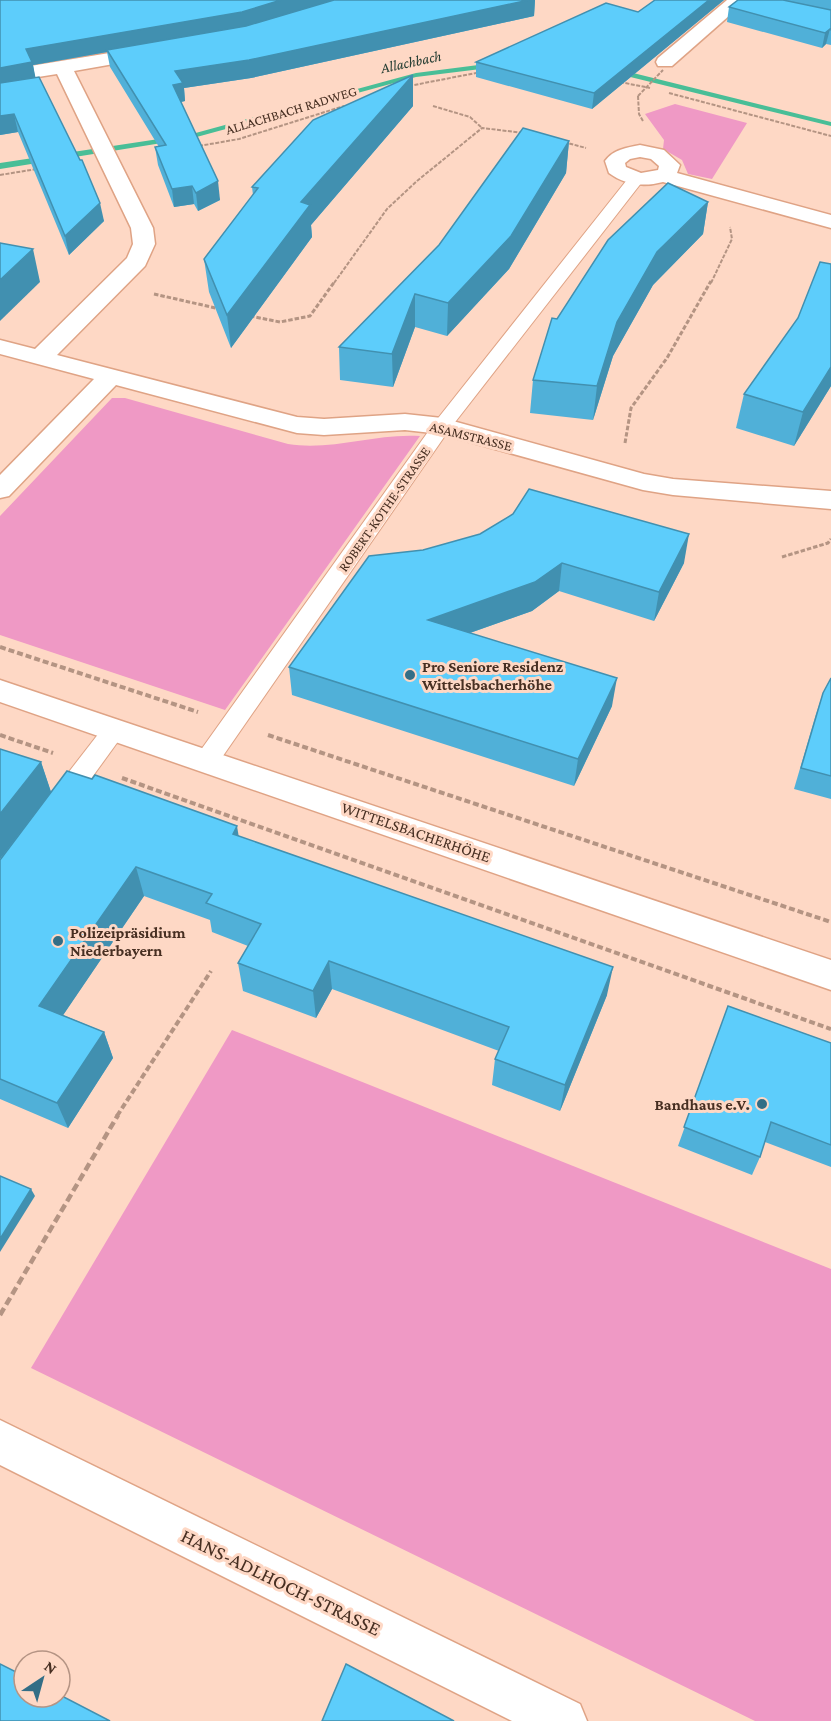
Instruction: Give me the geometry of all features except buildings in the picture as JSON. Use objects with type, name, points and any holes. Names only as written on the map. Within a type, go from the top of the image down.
[{"type":"street","points":[[664,66],[747,1]]},
{"type":"street","points":[[0,94],[67,74],[167,49]]},
{"type":"street","points":[[0,77],[67,74]]},
{"type":"street","points":[[41,357],[137,261],[144,244],[142,228],[67,74]]},
{"type":"street","points":[[663,176],[670,165],[657,154],[640,152],[618,157],[614,165],[616,170],[636,179],[663,176],[831,222]]},
{"type":"street","name":"ASAMSTRASSE","points":[[0,347],[297,425],[324,427],[405,422],[442,426],[618,476],[673,487],[831,500]]},
{"type":"street","points":[[0,490],[112,375]]},
{"type":"street","name":"WITTELSBACHERHÖHE","points":[[0,691],[831,975]]},
{"type":"street","name":"HANS-ADLHOCH-STRASSE","points":[[0,1442],[563,1721]]},
{"type":"lane","name":"ROBERT-KOTHE-STRASSE","points":[[207,760],[231,722],[442,426],[636,179]]},
{"type":"lane","points":[[47,819],[114,730]]},
{"type":"path","points":[[638,96],[664,66]]},
{"type":"path","points":[[407,86],[489,72]]},
{"type":"path","points":[[611,80],[655,89]]},
{"type":"path","points":[[666,92],[831,136]]},
{"type":"path","name":"ALLACHBACH RADWEG","points":[[198,146],[238,139],[351,104]]},
{"type":"path","points":[[433,105],[470,117],[482,128]]},
{"type":"path","points":[[247,315],[280,323],[294,323],[310,316],[387,209],[417,181],[482,128],[501,128],[533,135]]},
{"type":"path","points":[[563,142],[618,157]]},
{"type":"path","points":[[0,175],[33,170]]},
{"type":"path","points":[[618,476],[631,408],[667,358],[729,246],[731,230],[724,211],[731,193]]},
{"type":"path","points":[[115,284],[225,310]]},
{"type":"path","points":[[782,557],[828,543],[831,539]]},
{"type":"path","points":[[0,647],[831,922]]},
{"type":"path","points":[[0,735],[831,1029]]},
{"type":"path","points":[[0,1315],[129,1096],[211,970]]},
{"type":"shaded area","points":[[675,104],[747,123],[712,179],[688,174],[682,160],[663,149],[664,140],[645,114]]},
{"type":"shaded area","points":[[112,398],[125,398],[288,444],[305,446],[338,444],[387,437],[420,436],[225,710],[0,635],[0,516]]},
{"type":"shaded area","points":[[232,1030],[831,1269],[831,1721],[755,1721],[31,1368]]},
{"type":"waterway","name":"Allachbach","points":[[0,166],[193,136],[416,75],[494,65]]},
{"type":"waterway","name":"Allachbach","points":[[617,71],[831,124]]},
{"type":"place","name":"Pro Seniore Residenz Wittelsbacherhöhe","points":[[410,675]]},
{"type":"place","name":"Polizeipräsidium Niederbayern","points":[[58,941]]},
{"type":"place","name":"Bandhaus e.V.","points":[[762,1104]]}]
